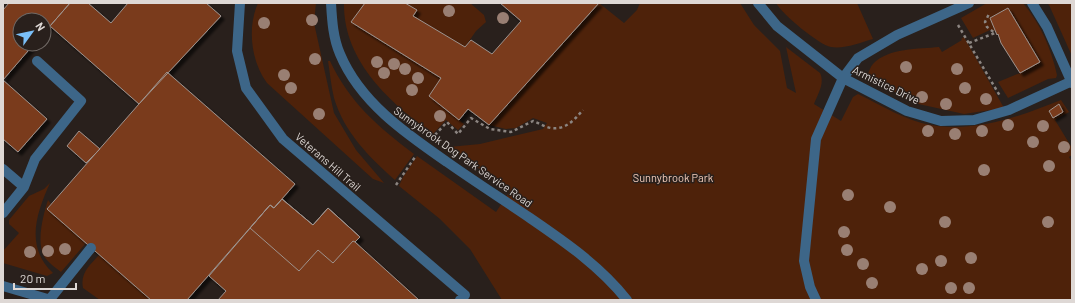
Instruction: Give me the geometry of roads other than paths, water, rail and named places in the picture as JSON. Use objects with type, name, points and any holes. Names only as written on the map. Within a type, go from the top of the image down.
[{"type":"lane","name":"Veterans Hill Trail","points":[[240,3],[237,51],[246,88],[283,139],[465,295],[460,300]]},
{"type":"lane","name":"Sunnybrook Dog Park Service Road","points":[[331,3],[335,40],[340,54],[358,86],[385,116],[441,158],[578,252],[617,288],[627,300]]},
{"type":"lane","name":"Armistice Drive","points":[[758,3],[777,26],[843,78],[907,111],[941,121],[974,120],[1009,110],[1071,83]]},
{"type":"lane","points":[[816,300],[810,287],[804,262],[816,139],[843,78],[858,58],[897,35],[969,3]]},
{"type":"lane","points":[[1032,3],[1047,27],[1071,83]]},
{"type":"lane","points":[[3,213],[24,187],[34,159],[81,101],[37,61]]},
{"type":"lane","points":[[3,169],[24,187]]},
{"type":"lane","points":[[3,286],[50,300],[91,248]]},
{"type":"park label","name":"Sunnybrook Park","points":[[673,178]]}]
